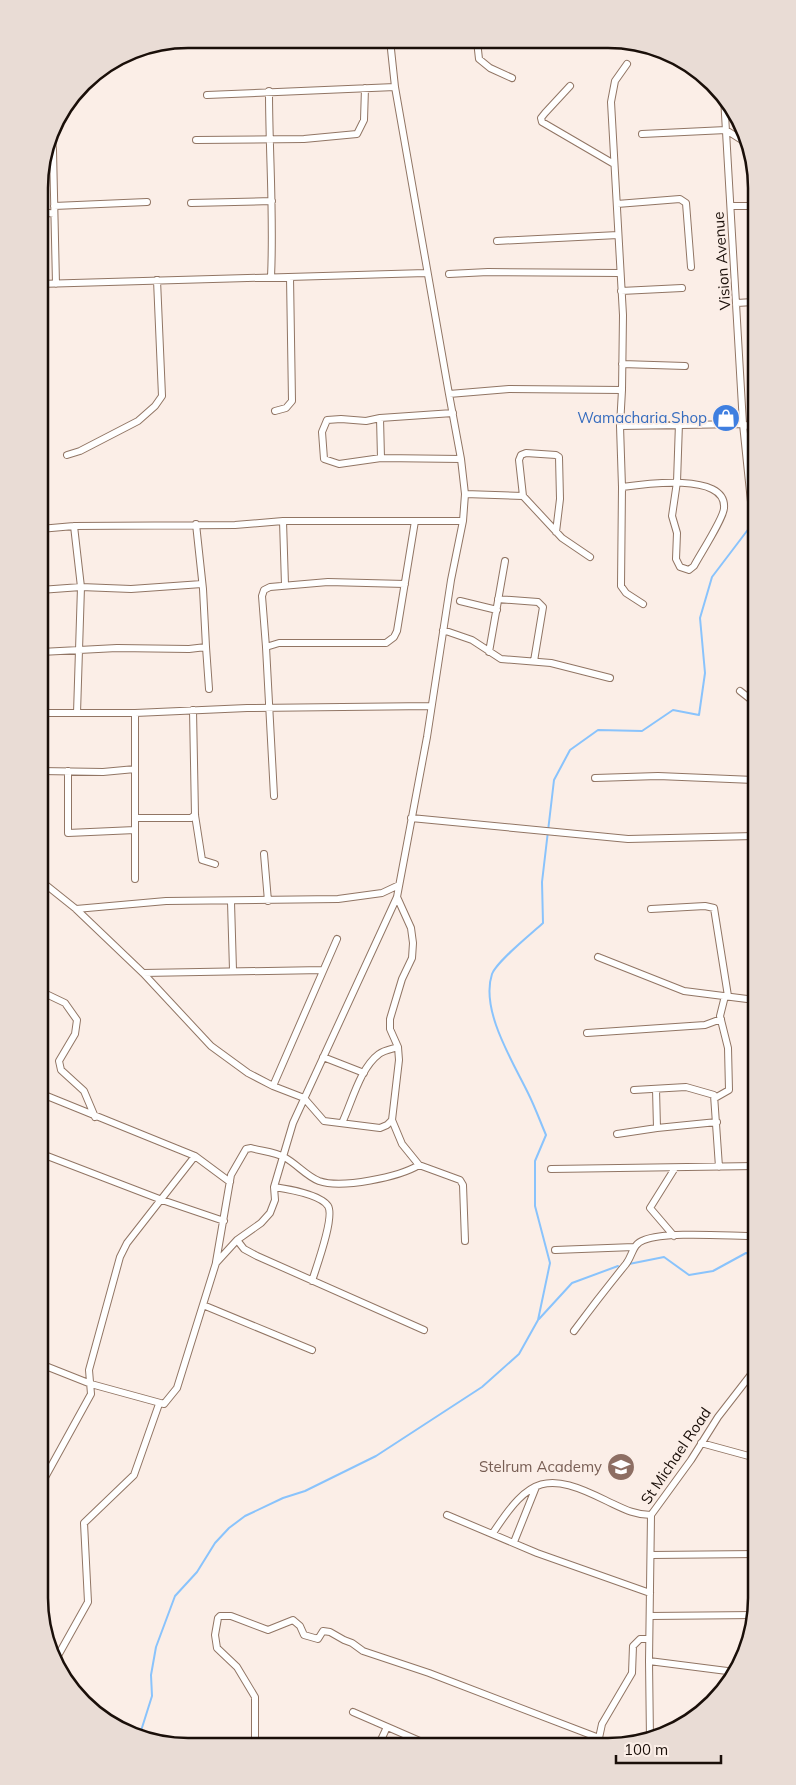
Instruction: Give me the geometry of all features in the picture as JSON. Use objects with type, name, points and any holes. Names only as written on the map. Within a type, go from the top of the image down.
[{"type":"street","points":[[216,1263],[237,1240],[261,1223],[270,1213],[274,1200],[274,1187],[304,1098],[397,897],[462,521],[465,494],[462,459],[426,273],[395,87],[391,48]]},
{"type":"street","points":[[478,48],[479,59],[490,68],[512,78]]},
{"type":"street","points":[[627,64],[615,81],[611,102],[622,291],[620,426],[622,487],[621,586],[626,593],[643,604]]},
{"type":"street","points":[[570,86],[541,118],[542,122],[614,164]]},
{"type":"street","points":[[207,95],[395,87]]},
{"type":"street","points":[[196,140],[304,139],[357,134],[364,120],[365,88]]},
{"type":"street","points":[[269,92],[272,201],[271,277]]},
{"type":"street","name":"Vision Avenue","points":[[725,110],[743,424],[748,472]]},
{"type":"street","points":[[642,134],[726,130],[740,139]]},
{"type":"street","points":[[51,157],[56,284]]},
{"type":"street","points":[[617,204],[680,199],[686,203],[691,267]]},
{"type":"street","points":[[191,203],[272,201]]},
{"type":"street","points":[[54,206],[147,202]]},
{"type":"street","points":[[731,206],[748,206]]},
{"type":"street","points":[[48,213],[54,214]]},
{"type":"street","points":[[497,241],[618,235]]},
{"type":"street","points":[[449,274],[488,272],[620,273]]},
{"type":"street","points":[[48,284],[426,273]]},
{"type":"street","points":[[275,411],[286,408],[292,401],[290,277]]},
{"type":"street","points":[[67,455],[80,451],[138,421],[156,406],[162,396],[157,280]]},
{"type":"street","points":[[622,291],[682,288]]},
{"type":"street","points":[[737,303],[748,302]]},
{"type":"street","points":[[622,364],[685,366]]},
{"type":"street","points":[[449,394],[510,389],[622,390]]},
{"type":"street","points":[[452,414],[380,418],[366,421],[327,420],[322,432],[324,459],[332,464],[381,458],[462,459]]},
{"type":"street","points":[[380,418],[381,458]]},
{"type":"street","points":[[622,487],[649,483],[677,482],[715,489],[722,498],[724,509],[694,566],[689,570],[680,567],[676,559],[677,533],[672,516],[677,482],[679,424]]},
{"type":"street","points":[[620,426],[743,424],[748,426]]},
{"type":"street","points":[[556,532],[560,499],[559,457],[526,453],[521,455],[519,460],[522,496],[556,532],[570,545],[590,557]]},
{"type":"street","points":[[465,494],[522,496]]},
{"type":"street","points":[[48,528],[74,526],[235,525],[283,521],[462,521]]},
{"type":"street","points":[[283,521],[285,585]]},
{"type":"street","points":[[266,647],[279,644],[386,643],[394,637],[398,631],[415,521]]},
{"type":"street","points":[[196,524],[209,689]]},
{"type":"street","points":[[74,526],[81,587],[77,713]]},
{"type":"street","points":[[489,652],[505,561]]},
{"type":"street","points":[[274,796],[262,602],[264,590],[270,586],[328,582],[405,584]]},
{"type":"street","points":[[48,589],[81,587],[131,589],[202,584]]},
{"type":"street","points":[[498,599],[538,602],[543,607],[534,661]]},
{"type":"street","points":[[460,601],[497,610]]},
{"type":"street","points":[[444,630],[472,640],[501,659],[534,661],[610,678]]},
{"type":"street","points":[[48,652],[206,647]]},
{"type":"street","points":[[740,691],[748,697]]},
{"type":"street","points":[[48,713],[135,713],[269,708],[431,706]]},
{"type":"street","points":[[193,710],[195,815],[202,860],[214,864]]},
{"type":"street","points":[[135,713],[135,880]]},
{"type":"street","points":[[48,771],[135,770]]},
{"type":"street","points":[[68,771],[68,833],[135,830]]},
{"type":"street","points":[[595,778],[658,776],[748,780]]},
{"type":"street","points":[[134,818],[191,818],[195,815]]},
{"type":"street","points":[[411,818],[628,839],[748,836]]},
{"type":"street","points":[[264,854],[268,901]]},
{"type":"street","points":[[76,909],[166,901],[231,902],[364,897],[382,893],[399,885]]},
{"type":"street","points":[[48,887],[76,909],[144,973],[211,1046],[248,1073],[273,1086],[304,1098],[324,1121],[380,1128],[392,1120]]},
{"type":"street","points":[[397,897],[411,928],[413,943],[412,958],[391,1011],[390,1029],[398,1047],[399,1071],[392,1120],[402,1144],[419,1164],[460,1180],[463,1184],[464,1241]]},
{"type":"street","points":[[231,902],[233,970]]},
{"type":"street","points":[[651,909],[705,906],[714,908],[727,996],[721,1006],[721,1019],[728,1048],[729,1090],[715,1098]]},
{"type":"street","points":[[273,1086],[336,939]]},
{"type":"street","points":[[598,958],[684,991],[748,999]]},
{"type":"street","points":[[144,973],[233,970],[323,970]]},
{"type":"street","points":[[48,995],[65,1003],[78,1020],[75,1034],[59,1061],[61,1070],[84,1091],[95,1117]]},
{"type":"street","points":[[587,1033],[705,1025],[721,1019]]},
{"type":"street","points":[[342,1123],[364,1073],[380,1053],[398,1047]]},
{"type":"street","points":[[323,1057],[364,1073]]},
{"type":"street","points":[[634,1090],[686,1087],[710,1093],[715,1098],[719,1167]]},
{"type":"street","points":[[656,1089],[657,1128]]},
{"type":"street","points":[[48,1097],[195,1156],[230,1182]]},
{"type":"street","points":[[618,1134],[717,1122]]},
{"type":"street","points":[[48,1367],[91,1384],[159,1404],[169,1401],[177,1388],[216,1263],[234,1168],[246,1149],[283,1157],[306,1174],[319,1181],[330,1183],[390,1177],[419,1164]]},
{"type":"street","points":[[48,1156],[162,1200],[224,1221]]},
{"type":"street","points":[[48,1472],[91,1394],[89,1370],[120,1257],[127,1242],[195,1156]]},
{"type":"street","points":[[551,1169],[748,1166]]},
{"type":"street","points":[[674,1236],[650,1208],[675,1168]]},
{"type":"street","points":[[274,1187],[292,1190],[320,1199],[328,1205],[330,1211],[327,1231],[312,1281]]},
{"type":"street","points":[[574,1331],[627,1262],[634,1247],[645,1239],[674,1236],[748,1236]]},
{"type":"street","points":[[237,1240],[250,1252],[424,1330]]},
{"type":"street","points":[[555,1250],[634,1247]]},
{"type":"street","points":[[203,1305],[312,1350]]},
{"type":"street","name":"St Michael Road","points":[[650,1731],[651,1516],[718,1417],[748,1378]]},
{"type":"street","points":[[59,1653],[88,1602],[84,1522],[134,1475],[159,1404]]},
{"type":"street","points":[[701,1444],[748,1456]]},
{"type":"street","points":[[493,1533],[511,1508],[543,1482],[554,1481],[581,1488],[631,1513],[651,1516]]},
{"type":"street","points":[[514,1542],[536,1486]]},
{"type":"street","points":[[447,1514],[537,1553],[650,1593]]},
{"type":"street","points":[[651,1555],[748,1554]]},
{"type":"street","points":[[650,1616],[747,1615]]},
{"type":"street","points":[[255,1738],[255,1697],[244,1682],[237,1667],[220,1652],[215,1643],[218,1618],[220,1616],[230,1616],[268,1630],[293,1620],[300,1626],[304,1635],[318,1639],[321,1638],[323,1631],[330,1632],[352,1642],[363,1651],[429,1674],[593,1738]]},
{"type":"street","points":[[598,1738],[602,1724],[632,1674],[633,1646],[640,1639],[649,1639]]},
{"type":"street","points":[[649,1661],[727,1671]]},
{"type":"street","points":[[353,1712],[413,1738]]},
{"type":"street","points":[[382,1738],[387,1727]]},
{"type":"waterway","points":[[141,1729],[152,1696],[151,1675],[156,1647],[175,1596],[197,1572],[215,1543],[229,1528],[245,1516],[283,1498],[305,1491],[376,1456],[482,1387],[519,1354],[538,1320],[550,1263],[535,1206],[535,1161],[546,1135],[494,1019],[489,988],[492,974],[507,955],[543,923],[542,882],[554,780],[570,750],[598,730],[642,731],[673,710],[699,715],[705,673],[700,618],[712,577],[748,530]]},
{"type":"waterway","points":[[629,1264],[664,1257],[689,1275],[713,1271],[748,1254]]},
{"type":"waterway","points":[[539,1319],[572,1283],[618,1266]]},
{"type":"place","name":"Wamacharia Shop","points":[[726,418]]},
{"type":"place","name":"Stelrum Academy","points":[[621,1467]]}]
